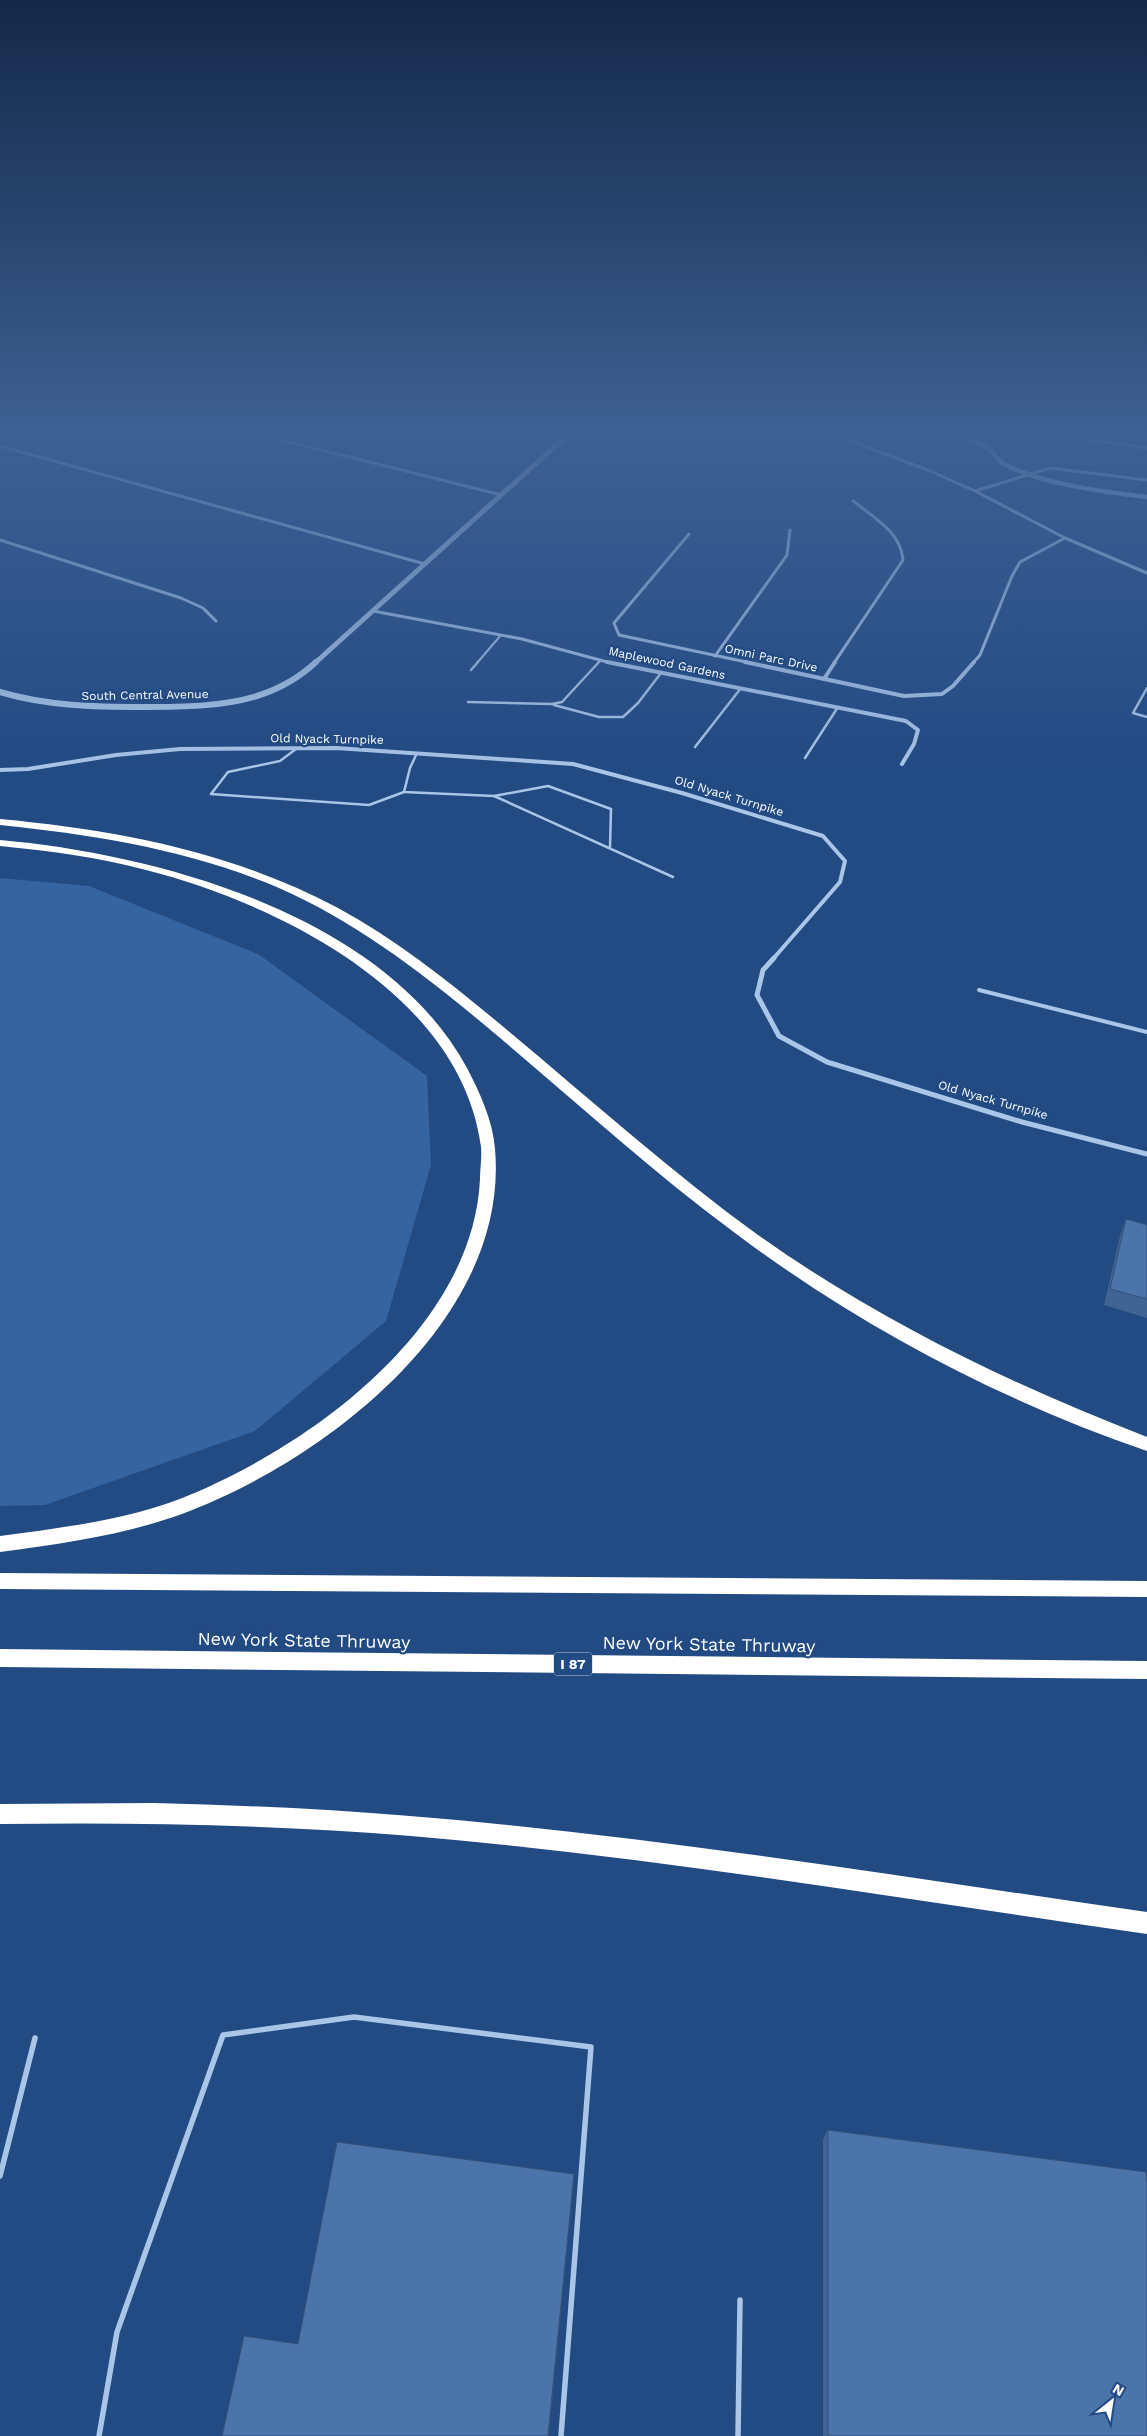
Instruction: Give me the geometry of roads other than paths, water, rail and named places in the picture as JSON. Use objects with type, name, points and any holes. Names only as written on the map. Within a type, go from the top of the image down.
[{"type":"highway","points":[[0,822],[94,832],[194,854],[285,886],[342,914],[394,946],[430,974],[699,1197],[791,1265],[877,1318],[969,1367],[1072,1414],[1147,1444]]},
{"type":"highway","points":[[0,844],[77,852],[140,864],[180,875],[260,905],[340,948],[401,994],[440,1036],[468,1078],[478,1101],[488,1150],[488,1180],[477,1239],[452,1294],[414,1348],[385,1379],[350,1410],[308,1441],[267,1466],[225,1488],[179,1507],[130,1522],[80,1532],[0,1544]]},
{"type":"highway","points":[[0,1581],[1147,1589]]},
{"type":"highway","name":"New York State Thruway","points":[[0,1658],[1147,1670]]},
{"type":"highway","points":[[0,1667],[90,1659]]},
{"type":"highway","points":[[0,1814],[225,1815],[430,1828],[663,1855],[1147,1923]]},
{"type":"street","points":[[15,545],[181,598],[203,608],[216,621]]},
{"type":"street","points":[[355,545],[425,564]]},
{"type":"street","name":"South Central Avenue","points":[[0,692],[40,702],[72,706],[175,707],[219,704],[250,698],[298,677],[447,545]]},
{"type":"street","name":"Omni Parc Drive","points":[[680,545],[614,624],[614,628],[619,635],[625,638],[904,696],[942,694],[953,686],[980,655],[1012,576],[1020,562],[1052,545]]},
{"type":"street","name":"Omni Parc Drive","points":[[715,656],[787,555],[788,545]]},
{"type":"street","name":"Omni Parc Drive","points":[[824,679],[903,560],[904,553],[899,545]]},
{"type":"street","points":[[1081,545],[1147,573]]},
{"type":"street","name":"Maplewood Gardens","points":[[373,611],[501,635],[661,673],[906,721],[918,730],[914,744],[902,764]]},
{"type":"street","name":"Old Nyack Turnpike","points":[[0,770],[28,769],[116,755],[180,749],[336,748],[573,764],[682,792],[823,836],[845,861],[840,882],[762,970],[757,995],[779,1036],[826,1062],[1022,1122],[1147,1154]]},
{"type":"lane","points":[[471,670],[501,635]]},
{"type":"lane","points":[[468,702],[552,704],[562,702],[601,660]]},
{"type":"lane","points":[[552,704],[598,717],[618,719],[630,712],[661,673]]},
{"type":"lane","points":[[695,747],[741,688]]},
{"type":"lane","points":[[1147,688],[1133,714],[1147,717]]},
{"type":"lane","points":[[805,758],[838,707]]},
{"type":"lane","points":[[296,749],[280,761],[228,772],[211,794],[369,805],[404,792],[494,796],[548,786],[611,809],[610,847]]},
{"type":"lane","points":[[404,792],[410,768],[417,753]]},
{"type":"lane","points":[[494,796],[673,876]]},
{"type":"lane","points":[[979,990],[1147,1032]]},
{"type":"lane","points":[[99,2436],[117,2332],[223,2035],[354,2017],[591,2047],[561,2436]]},
{"type":"lane","points":[[0,2176],[35,2038]]},
{"type":"lane","points":[[738,2436],[740,2300]]}]
